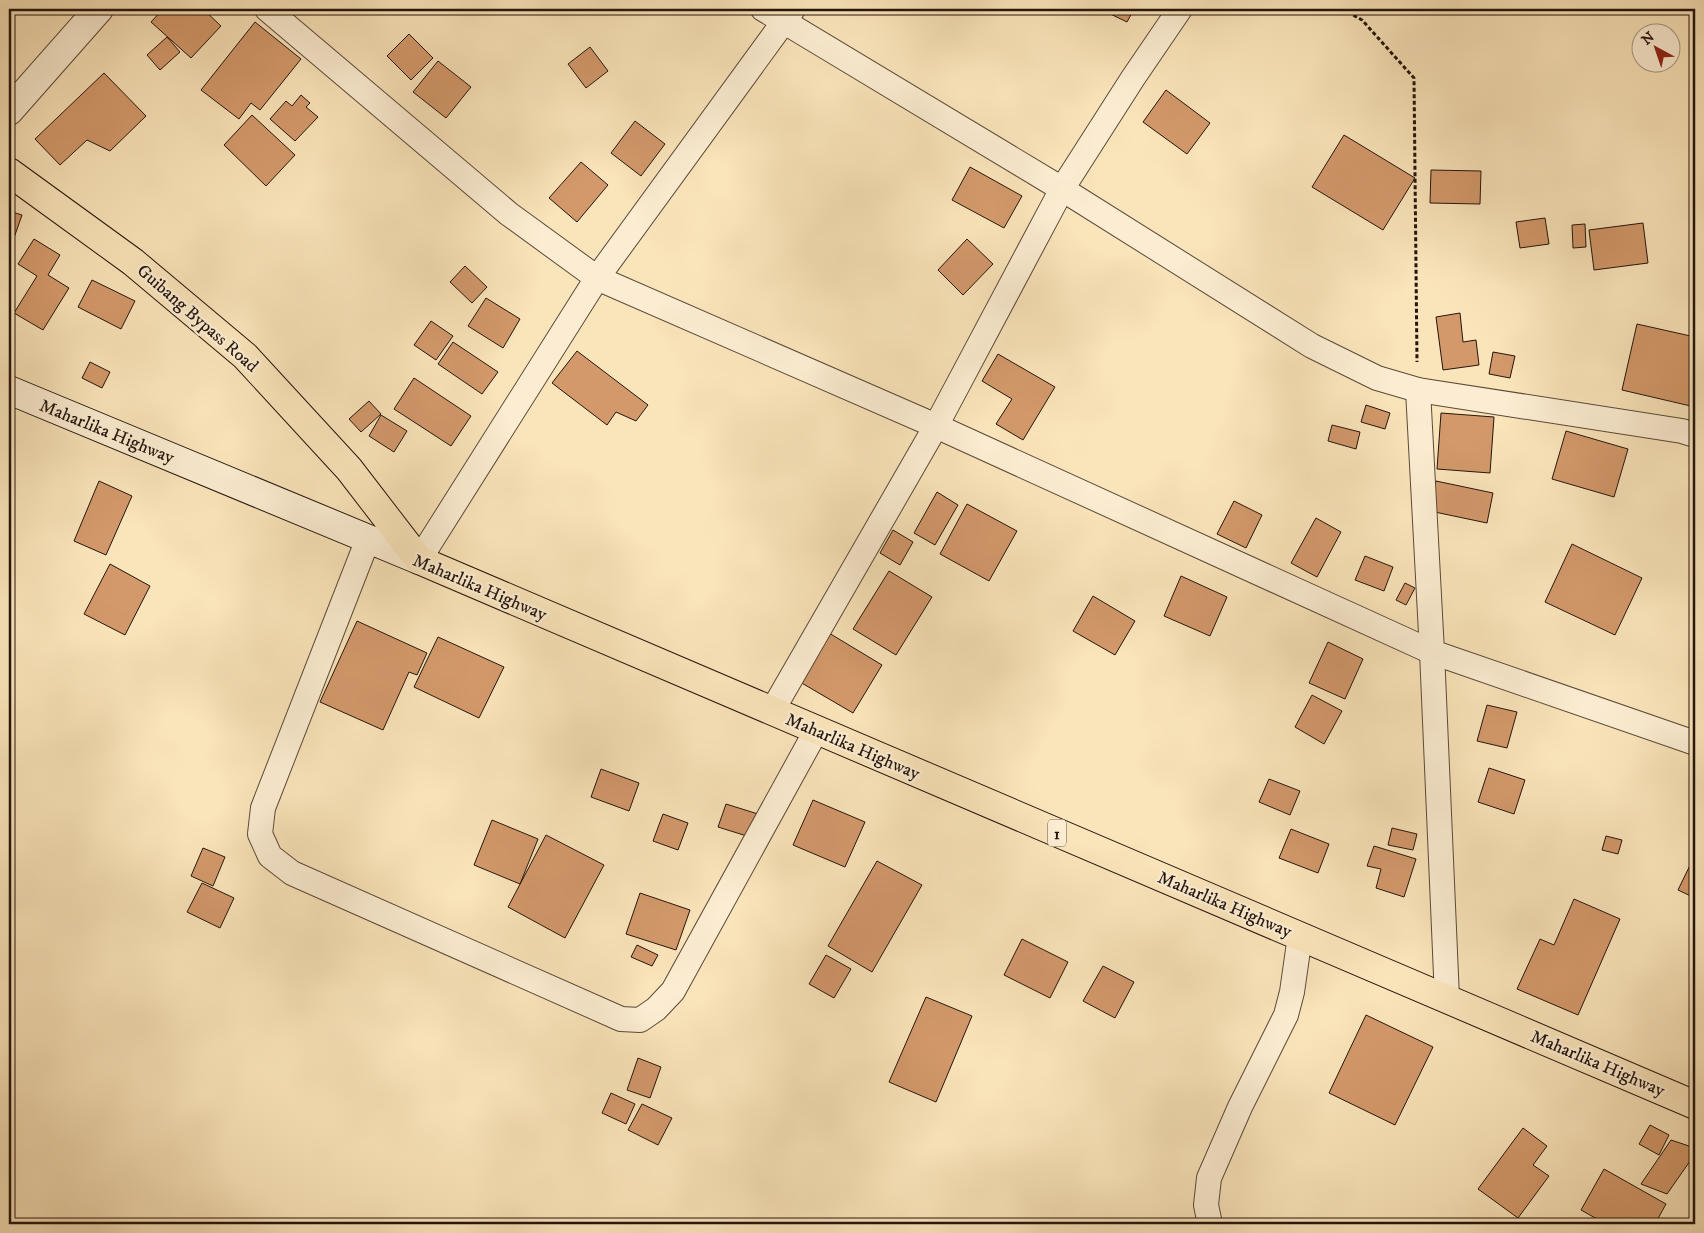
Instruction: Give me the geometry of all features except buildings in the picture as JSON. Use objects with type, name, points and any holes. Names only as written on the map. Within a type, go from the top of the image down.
[{"type":"highway","name":"Guibang Bypass Road","points":[[9,172],[133,262],[245,356],[349,469],[419,560]]},
{"type":"highway","name":"Maharlika Highway","points":[[419,560],[1695,1105]]},
{"type":"main road","points":[[9,111],[99,9]]},
{"type":"main road","name":"Maharlika Highway","points":[[9,390],[419,560]]},
{"type":"street","points":[[267,9],[509,214],[597,278],[936,426],[1432,652],[1695,743]]},
{"type":"street","points":[[763,9],[789,16],[1312,346],[1377,378],[1418,390],[1682,431],[1695,435]]},
{"type":"street","points":[[772,712],[936,426],[1062,189],[1180,9]]},
{"type":"street","points":[[419,560],[597,278],[789,16]]},
{"type":"street","points":[[1418,390],[1432,652],[1447,998]]},
{"type":"street","points":[[368,539],[263,808],[260,834],[270,856],[292,873],[621,1019],[640,1020],[656,1009],[673,991],[816,731]]},
{"type":"street","points":[[1210,1224],[1206,1205],[1209,1178],[1240,1107],[1286,1015],[1292,992],[1300,936]]},
{"type":"path","points":[[1342,9],[1362,20],[1414,78],[1418,390]]}]
